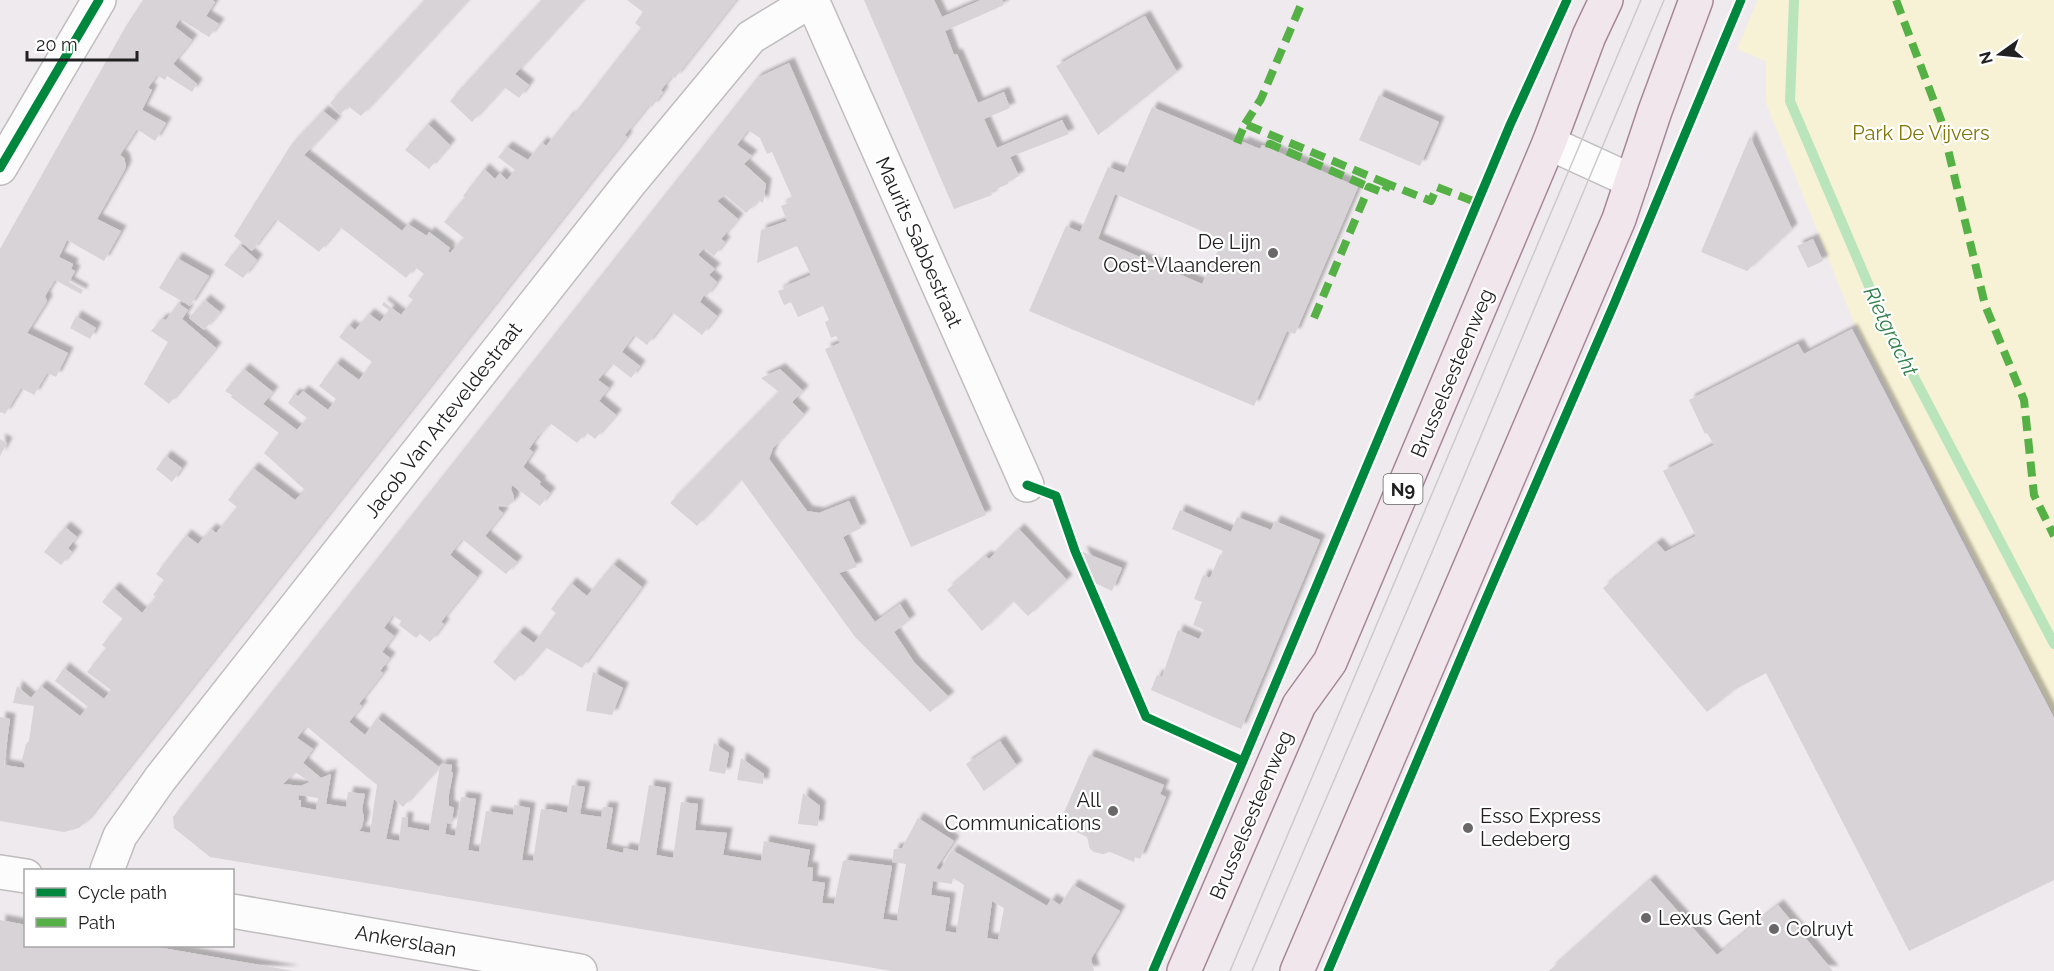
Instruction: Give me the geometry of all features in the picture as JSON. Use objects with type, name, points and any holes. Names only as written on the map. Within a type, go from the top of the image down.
[{"type":"main road","name":"Brusselsesteenweg","points":[[1184,971],[1299,705],[1330,662],[1549,143],[1606,0]]},
{"type":"main road","points":[[1297,971],[1615,230],[1655,111],[1696,0]]},
{"type":"street","points":[[0,168],[99,0]]},
{"type":"street","name":"Maurits Sabbestraat","points":[[812,0],[1027,484]]},
{"type":"street","name":"Jacob Van Arteveldestraat","points":[[107,869],[120,836],[160,779],[629,184],[751,37],[812,0]]},
{"type":"street","points":[[1549,143],[1632,181]]},
{"type":"street","points":[[0,872],[24,876]]},
{"type":"street","name":"Ankerslaan","points":[[234,911],[580,971]]},
{"type":"green space","name":"Park De Vijvers","points":[[1758,0],[2054,0],[2054,715],[1855,325],[1766,103],[1766,61],[1737,49]]},
{"type":"building","points":[[143,0],[213,0],[215,2],[206,16],[219,24],[209,37],[180,19],[175,27],[192,40],[173,64],[197,84],[192,92],[167,76],[165,80],[157,75],[148,88],[152,90],[142,110],[166,123],[155,141],[137,129],[120,155],[124,158],[126,166],[124,171],[97,219],[121,231],[104,261],[67,240],[59,257],[73,264],[71,269],[75,271],[69,282],[83,290],[81,294],[55,280],[45,296],[47,301],[27,333],[68,353],[56,377],[47,373],[34,395],[21,388],[5,414],[0,412],[0,249]]},
{"type":"building","points":[[425,0],[468,0],[361,116],[348,106],[340,115],[330,103]]},
{"type":"building","points":[[542,0],[583,0],[515,74],[529,85],[519,98],[504,87],[472,122],[450,101]]},
{"type":"building","points":[[627,0],[736,0],[675,78],[672,76],[661,90],[663,92],[652,107],[649,105],[625,135],[627,137],[86,822],[79,828],[64,832],[0,821],[0,717],[10,719],[4,765],[24,768],[22,760],[29,741],[34,706],[13,703],[17,686],[31,698],[41,686],[80,716],[88,707],[55,681],[64,668],[104,699],[111,690],[87,672],[106,648],[102,645],[123,619],[102,602],[114,588],[142,613],[156,597],[153,595],[164,580],[156,574],[169,557],[186,535],[198,544],[211,529],[216,533],[237,507],[228,500],[253,468],[295,500],[305,490],[264,453],[279,433],[225,391],[244,369],[273,392],[263,404],[297,430],[307,418],[288,403],[294,394],[298,396],[303,391],[328,410],[336,399],[319,386],[336,363],[359,380],[372,362],[339,337],[349,325],[355,330],[369,314],[380,322],[389,310],[382,305],[384,302],[401,315],[413,300],[408,296],[424,274],[415,267],[406,278],[340,227],[319,252],[276,219],[252,251],[234,236],[291,145],[323,111],[336,121],[304,155],[402,231],[408,224],[427,236],[429,232],[450,248],[448,251],[450,253],[464,238],[444,222],[484,169],[495,179],[500,173],[507,180],[515,170],[498,157],[507,147],[528,160],[542,142],[546,146],[570,116],[571,118],[641,28],[635,23],[643,12]]},
{"type":"building","points":[[864,0],[934,0],[942,17],[981,0],[1002,0],[1004,5],[945,31],[954,55],[957,54],[978,103],[1004,92],[1010,108],[984,119],[997,148],[1062,120],[1069,134],[1010,157],[1019,176],[1008,184],[991,191],[992,195],[954,209]]},
{"type":"building","points":[[1145,16],[1177,72],[1098,135],[1056,66]]},
{"type":"building","points":[[789,63],[986,515],[911,547],[825,349],[840,343],[836,336],[831,338],[825,322],[829,320],[823,306],[798,317],[791,302],[784,305],[778,291],[811,275],[797,246],[757,263],[761,230],[787,221],[781,206],[788,203],[787,199],[792,197],[772,152],[767,154],[760,138],[748,130],[737,145],[752,156],[744,164],[766,184],[763,203],[759,200],[746,213],[725,195],[717,201],[738,219],[721,239],[725,242],[714,256],[704,248],[698,255],[715,269],[709,275],[717,282],[700,302],[717,316],[702,335],[672,312],[647,345],[634,335],[622,352],[640,366],[631,378],[612,363],[598,380],[609,388],[599,401],[616,415],[595,439],[586,432],[577,443],[550,423],[537,437],[529,449],[533,452],[523,467],[550,493],[540,506],[512,485],[513,502],[507,507],[499,506],[498,509],[503,513],[485,536],[517,562],[506,574],[462,539],[450,555],[477,577],[441,622],[444,624],[430,642],[420,634],[416,638],[399,625],[401,621],[393,615],[384,628],[394,636],[382,652],[390,658],[380,671],[383,673],[359,704],[362,706],[349,722],[365,735],[377,718],[439,767],[403,807],[394,799],[386,839],[399,841],[402,817],[408,818],[407,827],[429,831],[442,764],[452,765],[451,772],[453,773],[449,806],[454,808],[451,824],[447,823],[445,834],[455,836],[461,797],[476,799],[468,850],[479,852],[486,811],[513,815],[514,805],[530,808],[522,860],[533,861],[541,809],[567,813],[572,785],[585,787],[580,814],[601,817],[603,807],[613,808],[606,849],[623,853],[624,848],[638,851],[649,785],[666,788],[656,855],[673,858],[681,802],[698,804],[695,830],[727,833],[723,855],[761,861],[764,841],[810,850],[807,867],[813,868],[812,881],[825,883],[822,903],[834,904],[843,861],[892,866],[883,919],[898,921],[906,864],[892,862],[894,849],[902,848],[918,818],[954,841],[936,868],[940,870],[952,850],[1047,906],[1051,899],[1060,905],[1073,885],[1120,911],[1091,959],[1094,971],[892,971],[210,857],[174,828],[173,817],[757,78]],"holes":[[[306,726],[377,785],[370,833],[359,831],[364,818],[362,809],[365,794],[348,792],[346,807],[326,804],[331,774],[321,778],[303,763],[313,749],[297,738]],[[295,772],[310,782],[301,786],[283,784]],[[299,795],[318,798],[316,810],[301,807],[301,800],[298,800]],[[953,878],[964,885],[956,933],[945,931],[950,898],[931,895],[933,881],[952,884]],[[992,901],[1004,908],[998,940],[987,938]]]},
{"type":"building","points":[[1379,95],[1439,122],[1420,166],[1359,140]]},
{"type":"building","name":"De Lijn Oost-Vlaanderen","points":[[1152,107],[1242,145],[1243,142],[1260,149],[1262,145],[1358,187],[1295,334],[1287,331],[1254,406],[1029,311],[1066,226],[1080,232],[1108,167],[1124,173]],"holes":[[[1115,194],[1223,240],[1202,284],[1098,239]]]},
{"type":"building","points":[[428,124],[450,145],[429,169],[405,150]]},
{"type":"building","points":[[1750,136],[1792,229],[1747,271],[1701,252]]},
{"type":"building","points":[[1813,239],[1823,261],[1808,268],[1797,246]]},
{"type":"building","points":[[240,245],[257,260],[243,278],[224,265]]},
{"type":"building","points":[[177,258],[209,276],[190,306],[159,288]]},
{"type":"building","points":[[205,300],[220,312],[204,330],[189,318]]},
{"type":"building","points":[[178,303],[188,310],[182,319],[216,348],[169,404],[144,384],[168,342],[151,331],[162,319],[166,320]]},
{"type":"building","points":[[76,316],[96,328],[90,339],[70,328]]},
{"type":"building","points":[[1852,329],[2054,718],[2054,880],[1909,951],[1766,673],[1734,690],[1707,712],[1603,588],[1657,543],[1665,552],[1696,536],[1663,471],[1714,445],[1707,433],[1705,434],[1689,400],[1798,344],[1804,354]]},
{"type":"building","points":[[780,369],[803,391],[792,402],[804,414],[773,448],[769,459],[807,511],[819,513],[849,501],[861,528],[843,537],[857,567],[839,573],[875,622],[900,604],[910,620],[894,632],[914,662],[949,697],[930,712],[855,637],[741,479],[697,526],[670,503],[779,392],[761,378]]},
{"type":"building","points":[[0,439],[7,443],[0,456]]},
{"type":"building","points":[[166,456],[182,468],[172,482],[156,469]]},
{"type":"building","points":[[1180,510],[1231,532],[1237,517],[1271,530],[1275,521],[1320,540],[1241,729],[1151,690],[1157,675],[1162,677],[1178,630],[1199,639],[1204,630],[1193,625],[1202,602],[1194,599],[1203,575],[1210,578],[1223,551],[1172,529]]},
{"type":"building","points":[[65,527],[77,537],[68,548],[72,552],[61,565],[44,552]]},
{"type":"building","points":[[1019,529],[1067,580],[1028,616],[1013,601],[982,631],[947,590],[986,556],[989,559]]},
{"type":"building","points":[[1081,551],[1122,568],[1112,591],[1095,583]]},
{"type":"building","points":[[613,564],[642,587],[582,668],[545,647],[515,681],[493,662],[519,632],[534,643],[556,613],[551,609],[571,583],[587,596]]},
{"type":"building","points":[[593,672],[623,688],[612,715],[586,711]]},
{"type":"building","points":[[1000,741],[1017,766],[984,791],[966,764]]},
{"type":"building","points":[[714,743],[729,753],[725,774],[709,771]]},
{"type":"building","name":"All Communications","points":[[1089,755],[1164,785],[1160,794],[1166,797],[1140,859],[1135,857],[1134,862],[1110,852],[1103,854],[1094,852],[1090,849],[1087,837],[1059,824]]},
{"type":"building","points":[[741,758],[764,774],[763,784],[737,780]]},
{"type":"building","points":[[803,793],[820,806],[818,826],[798,824]]},
{"type":"building","name":"Lexus Gent","points":[[1650,880],[1717,955],[1778,905],[1833,971],[1549,971]]},
{"type":"building","points":[[0,920],[24,925],[24,947],[157,947],[294,971],[0,971]]},
{"type":"waterway","name":"Rietgracht","points":[[1794,0],[1790,101],[1881,314],[2054,644]]},
{"type":"tram line","points":[[1230,971],[1641,0]]},
{"type":"tram line","points":[[1252,971],[1430,557],[1664,0]]},
{"type":"marked path","points":[[1245,124],[1261,99],[1303,0]]},
{"type":"marked path","points":[[1896,0],[1941,120],[1985,305],[2024,400],[2034,495],[2054,536]]},
{"type":"marked path","points":[[1237,143],[1245,124],[1388,184]]},
{"type":"marked path","points":[[1269,148],[1270,144],[1369,187]]},
{"type":"marked path","points":[[1314,318],[1369,187],[1384,193],[1388,184],[1431,201],[1437,187],[1478,203]]},
{"type":"cycle path","points":[[0,168],[99,0]]},
{"type":"cycle path","points":[[1153,971],[1510,125],[1567,0]]},
{"type":"cycle path","points":[[1328,971],[1614,304],[1741,0]]},
{"type":"cycle path","points":[[1027,485],[1056,496],[1075,551],[1146,717],[1243,761]]},
{"type":"place","name":"De Lijn Oost-Vlaanderen","points":[[1273,253]]},
{"type":"place","name":"All Communications","points":[[1113,811]]},
{"type":"place","name":"Esso Express Ledeberg","points":[[1468,828]]},
{"type":"place","name":"Lexus Gent","points":[[1646,918]]},
{"type":"place","name":"Colruyt","points":[[1774,929]]}]
